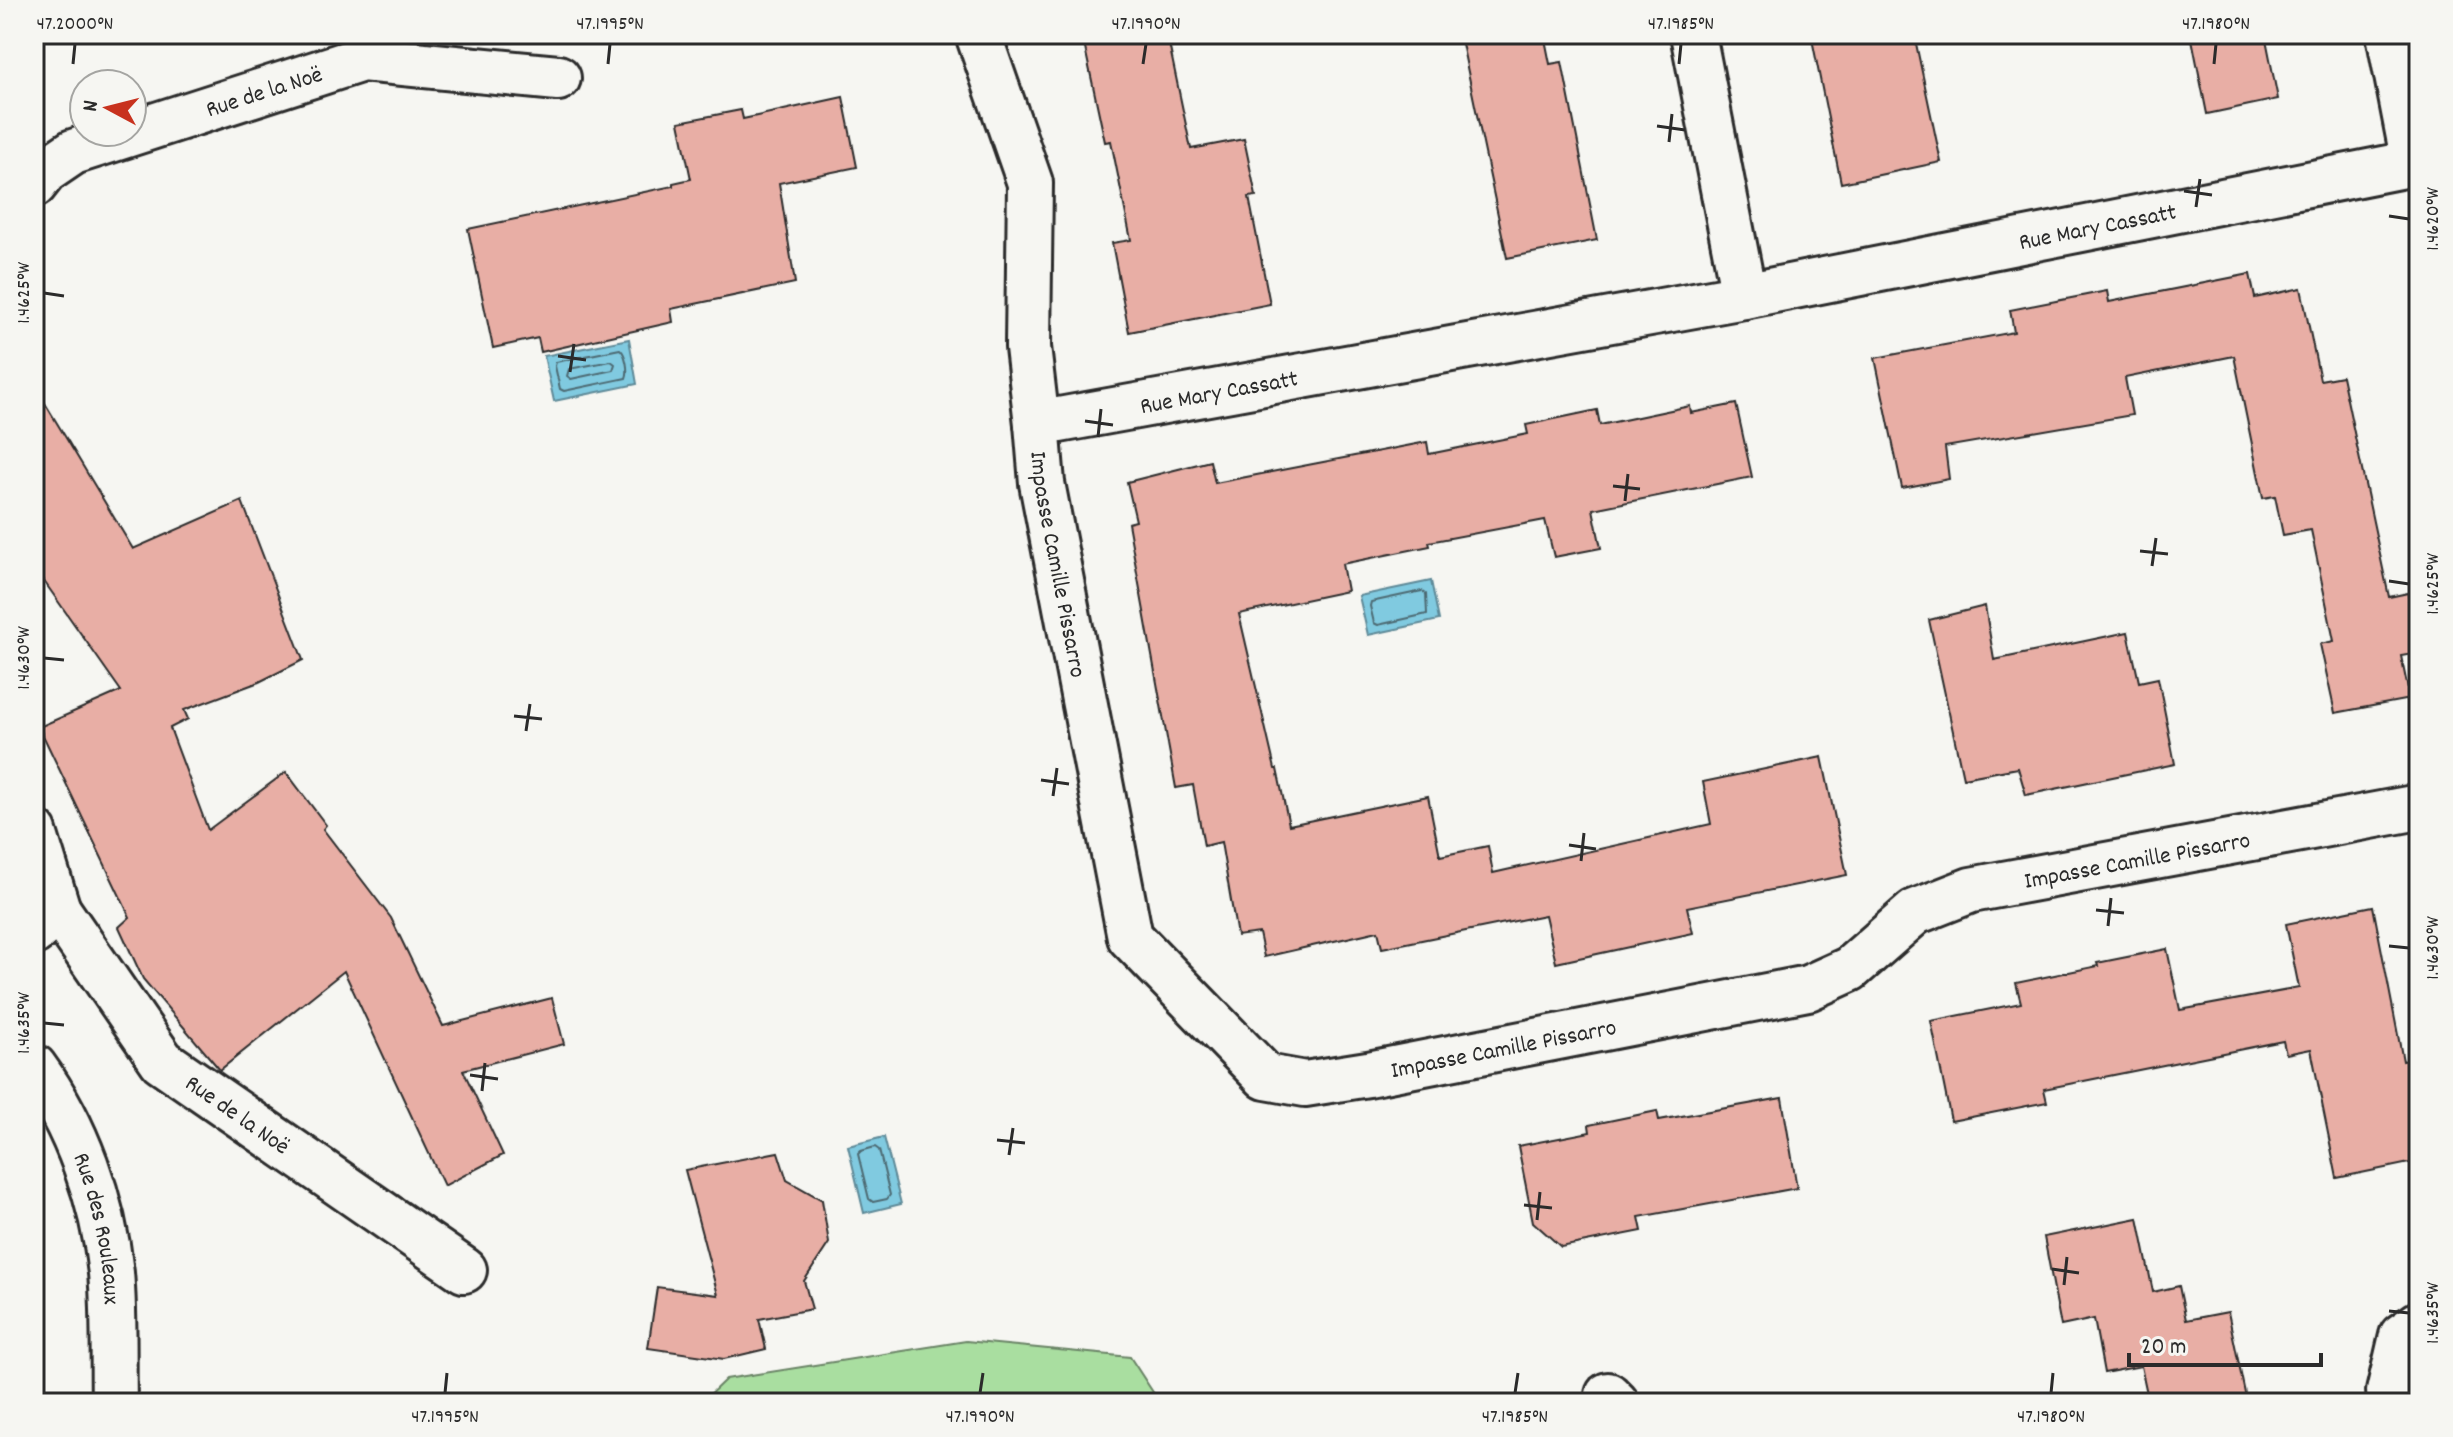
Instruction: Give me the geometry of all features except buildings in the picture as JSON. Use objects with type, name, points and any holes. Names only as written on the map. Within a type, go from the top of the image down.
[{"type":"street","points":[[978,34],[1030,183],[1028,347],[1037,424]]},
{"type":"street","points":[[1693,34],[1744,296]]},
{"type":"street","name":"Rue Mary Cassatt","points":[[1037,424],[2416,176],[2389,34]]},
{"type":"street","name":"Rue de la Noë","points":[[34,185],[45,171],[73,152],[362,59],[558,78]]},
{"type":"street","name":"Impasse Camille Pissarro","points":[[1037,424],[1042,483],[1130,937],[1266,1077],[1305,1084],[1330,1080],[1808,988],[1850,969],[1915,912],[1971,890],[2419,807]]},
{"type":"street","name":"Rue de la Noë","points":[[34,832],[46,921],[162,1061],[464,1270]]},
{"type":"street","name":"Rue des Rouleaux","points":[[34,1067],[50,1088],[92,1179],[111,1273],[114,1403]]},
{"type":"street","points":[[2391,1403],[2389,1392],[2402,1336],[2419,1324]]},
{"type":"green space","points":[[966,1341],[1130,1357],[1160,1403],[701,1403],[726,1379]]},
{"type":"water","points":[[629,339],[637,384],[554,401],[544,356]]},
{"type":"water","points":[[1431,581],[1439,620],[1368,635],[1359,596]]},
{"type":"water","points":[[884,1137],[901,1204],[864,1213],[848,1146]]}]
